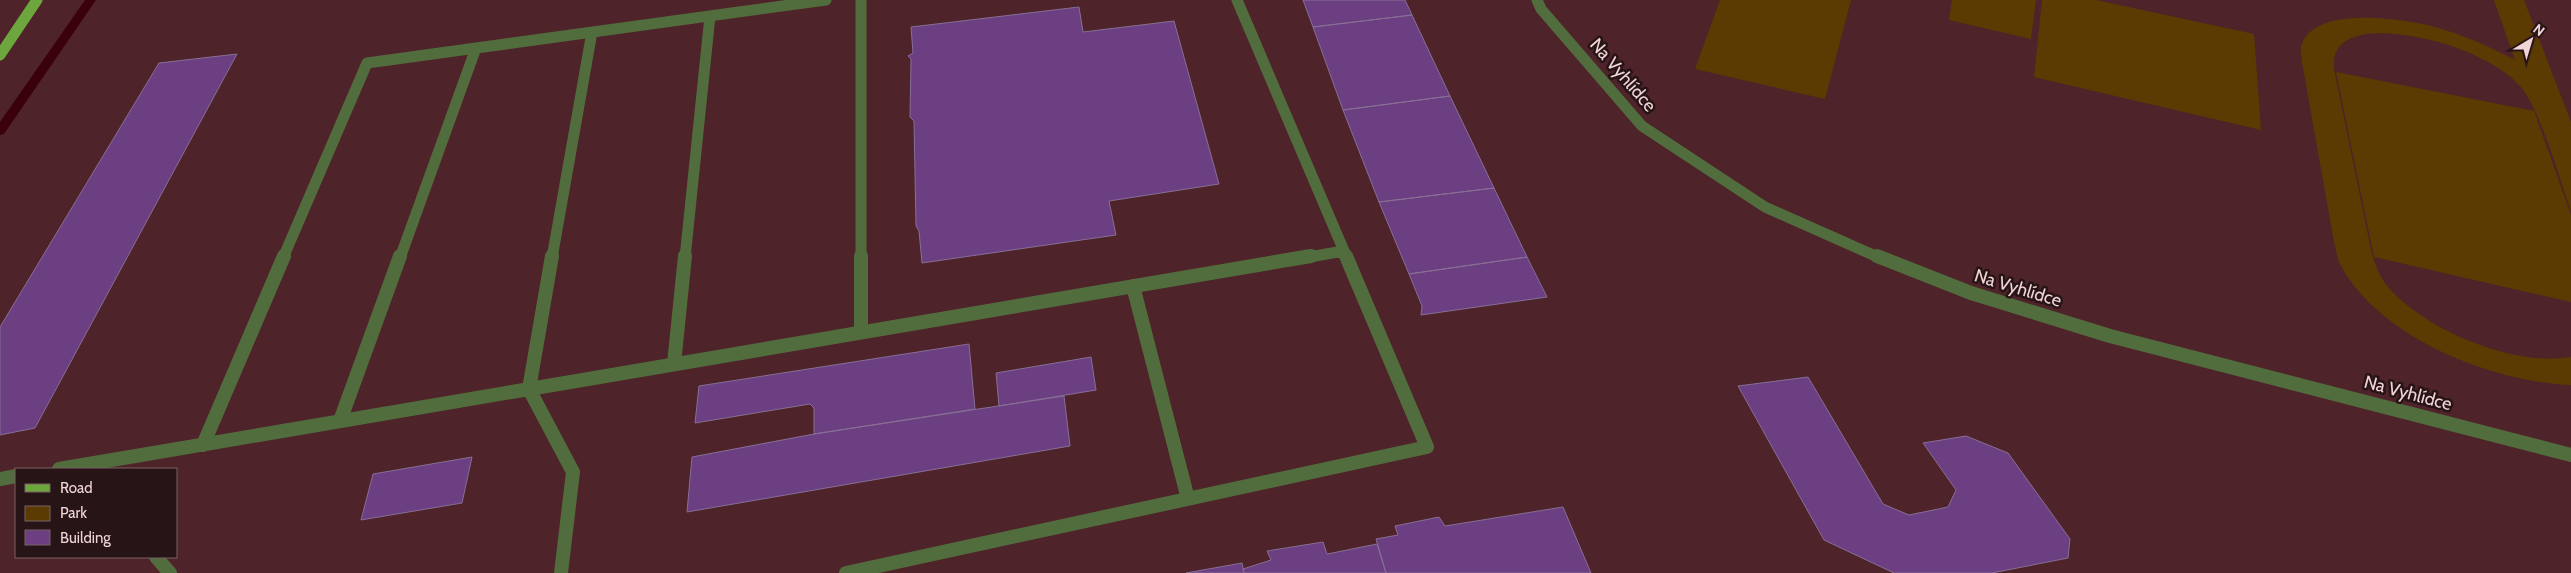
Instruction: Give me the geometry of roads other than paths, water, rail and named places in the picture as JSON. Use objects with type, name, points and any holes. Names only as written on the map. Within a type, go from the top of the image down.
[{"type":"main road","points":[[0,55],[37,0]]},
{"type":"street","points":[[203,445],[367,63],[826,0]]},
{"type":"street","points":[[861,0],[862,332]]},
{"type":"street","points":[[846,573],[1427,447],[1237,0]]},
{"type":"street","name":"Na Vyhlídce","points":[[1537,0],[1541,8],[1642,126],[1765,207],[1853,247],[1971,293],[2110,336],[2569,457]]},
{"type":"street","points":[[674,364],[710,16]]},
{"type":"street","points":[[561,573],[573,472],[529,389],[592,32]]},
{"type":"street","points":[[340,421],[476,48]]},
{"type":"street","points":[[79,468],[340,421],[1343,250]]},
{"type":"street","points":[[1133,286],[1188,499]]},
{"type":"street","points":[[0,479],[15,476]]},
{"type":"street","points":[[157,558],[170,573]]},
{"type":"waterway","points":[[0,131],[91,0]]}]
